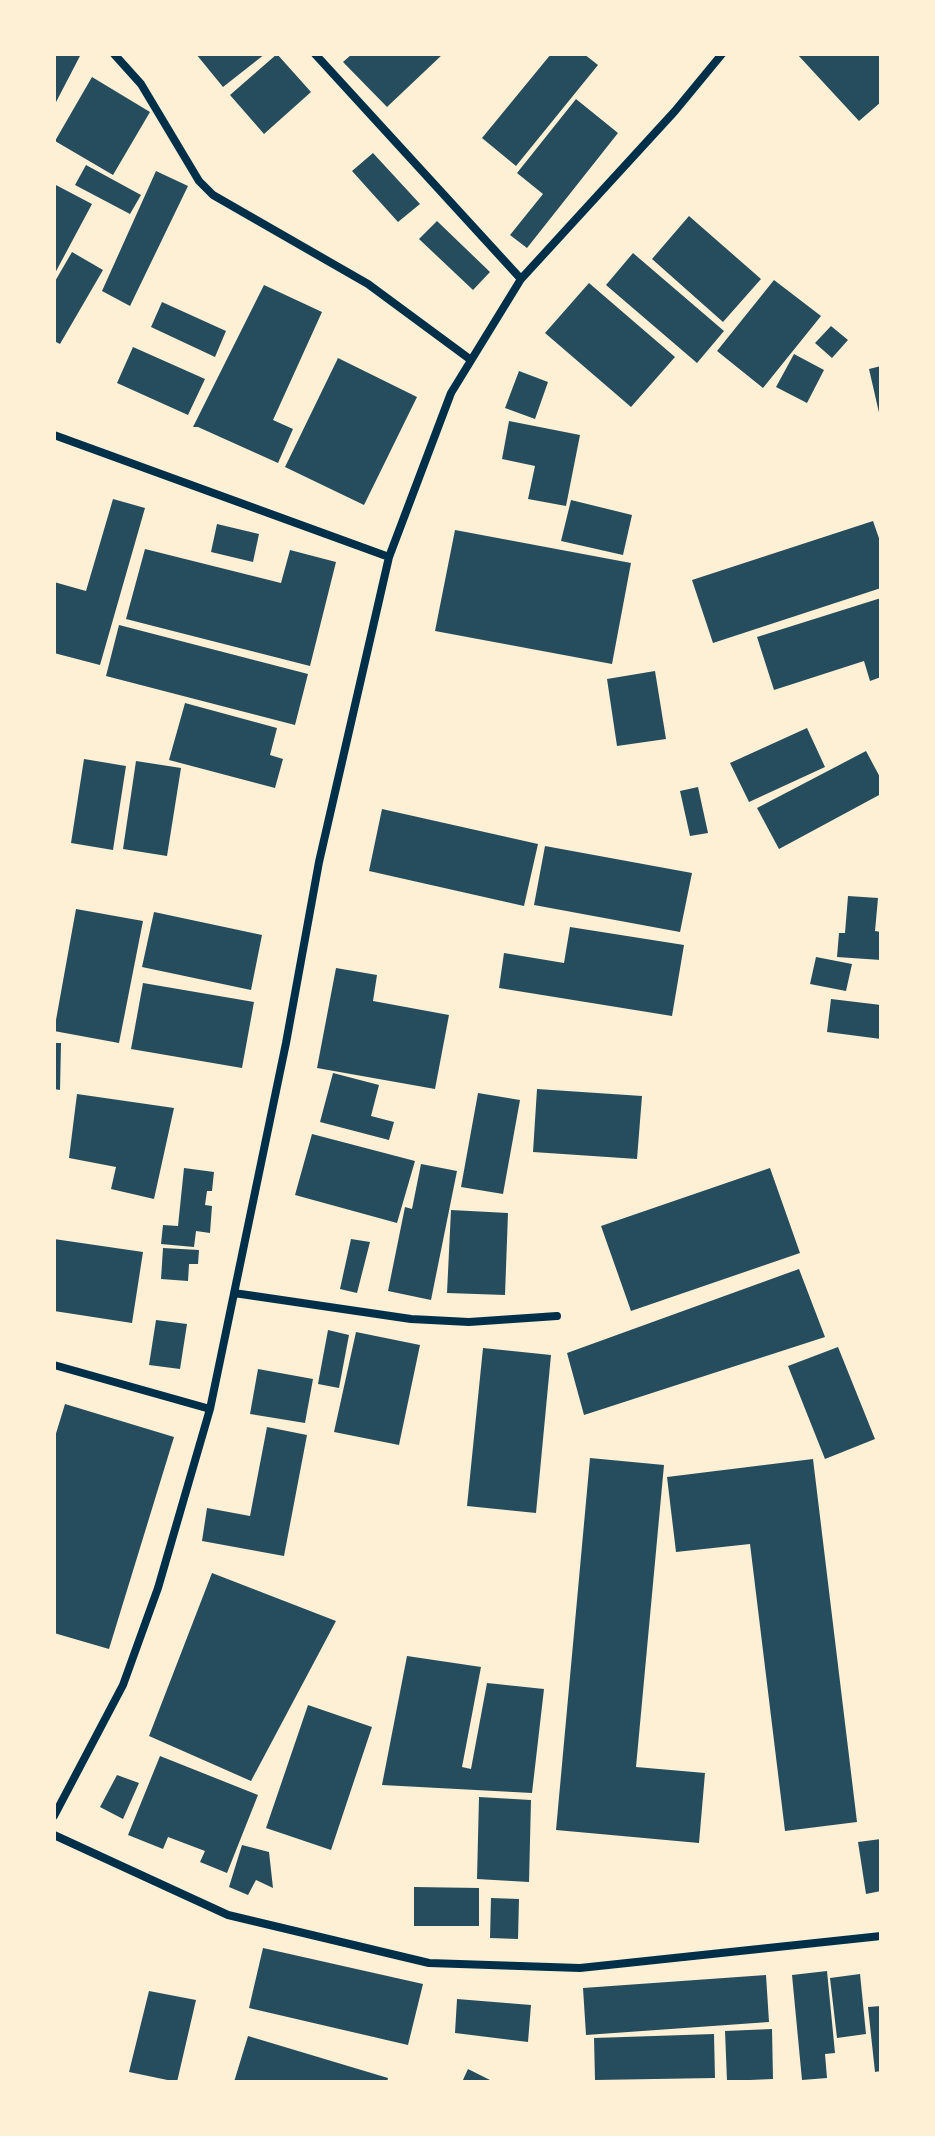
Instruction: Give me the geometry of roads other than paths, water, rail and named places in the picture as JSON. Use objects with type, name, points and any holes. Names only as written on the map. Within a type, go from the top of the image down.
[{"type":"street","points":[[114,54],[141,84],[199,181],[213,195],[368,284],[471,360]]},
{"type":"street","points":[[315,54],[521,279]]},
{"type":"street","points":[[54,1816],[123,1685],[158,1588],[210,1409],[319,862],[389,557],[451,393],[521,279],[675,111],[722,54]]},
{"type":"street","points":[[54,435],[389,557]]},
{"type":"street","points":[[234,1293],[411,1319],[469,1322],[557,1316]]},
{"type":"street","points":[[54,1365],[210,1409]]},
{"type":"street","points":[[54,1835],[228,1915],[429,1963],[580,1968],[881,1936]]}]
